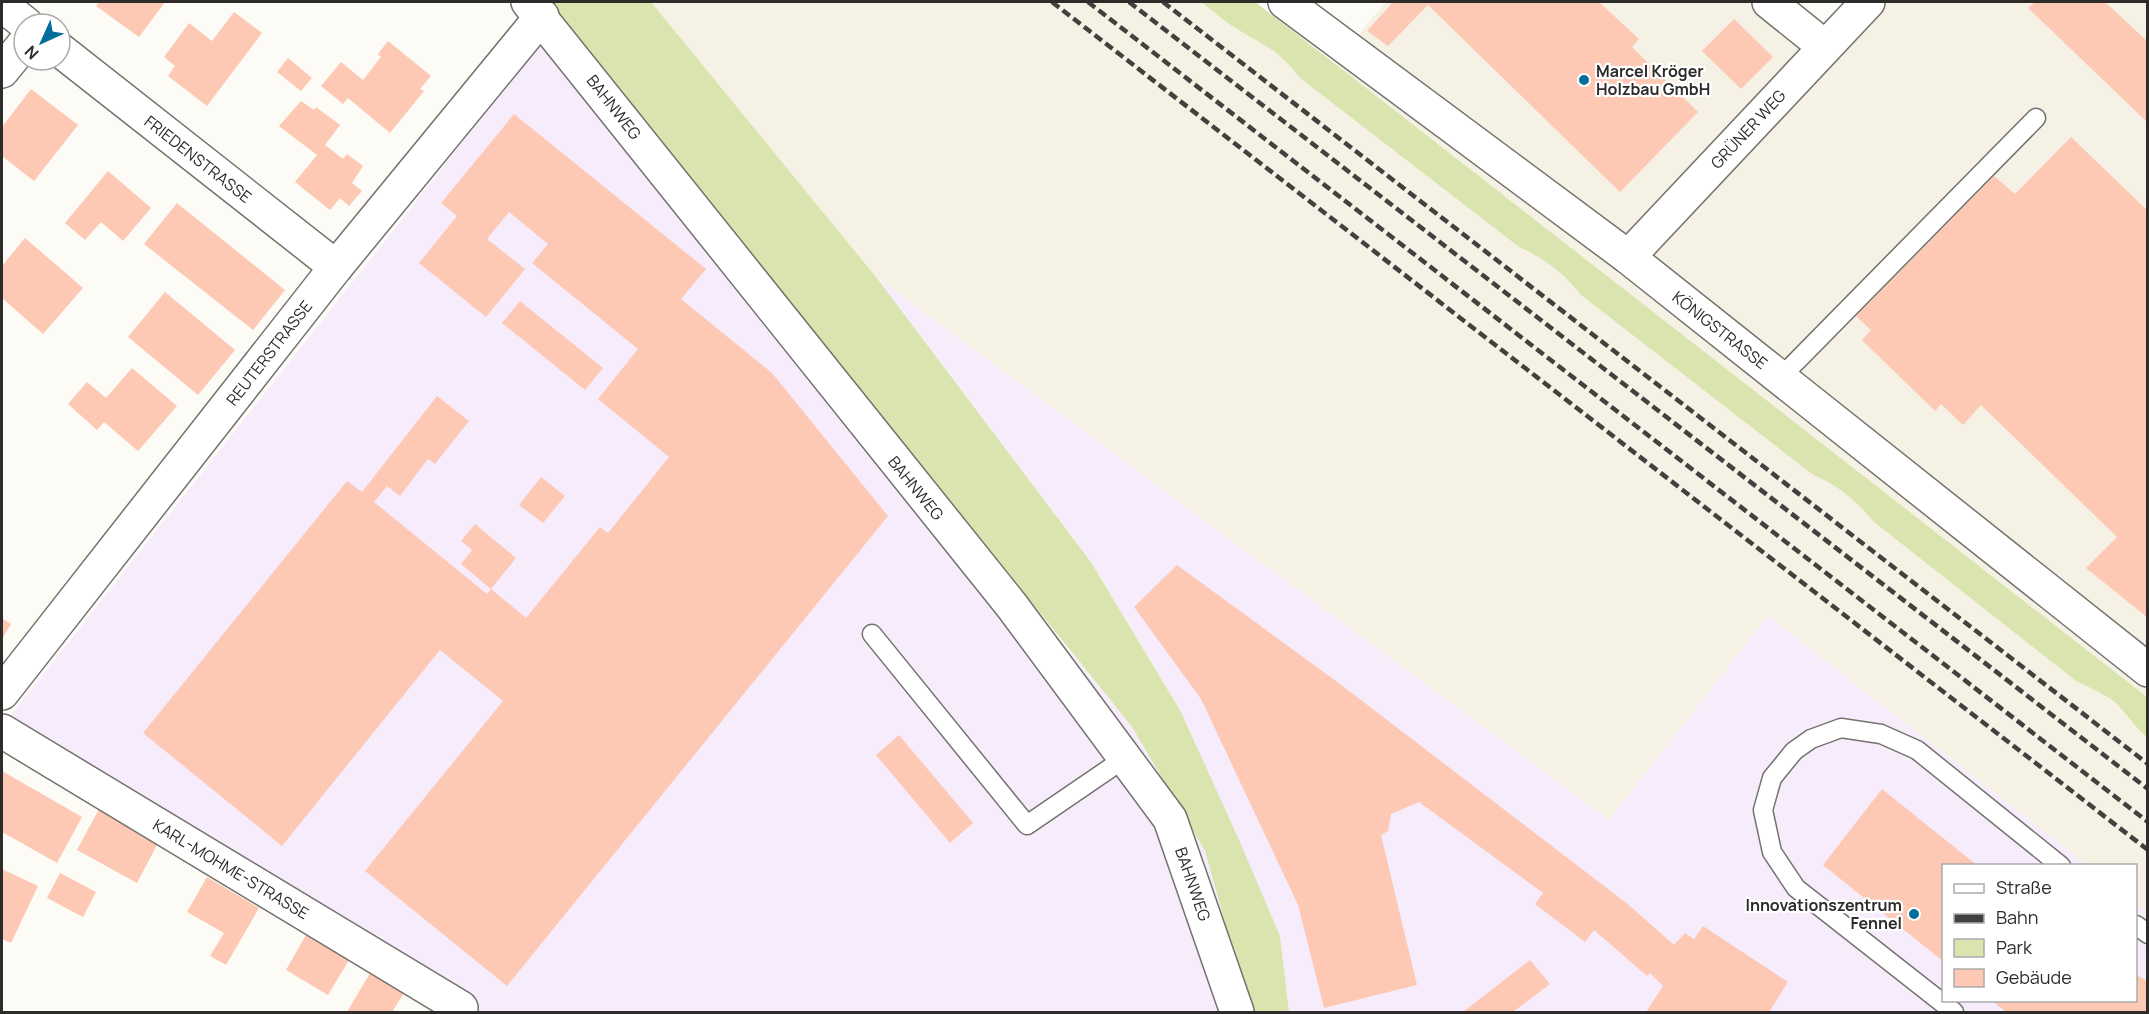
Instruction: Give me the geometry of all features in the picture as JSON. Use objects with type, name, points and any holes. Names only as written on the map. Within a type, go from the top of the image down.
[{"type":"street","name":"KÖNIGSTRASSE","points":[[1285,2],[1628,257],[2148,670]]},
{"type":"street","points":[[1769,2],[1825,47]]},
{"type":"street","name":"GRÜNER WEG","points":[[1628,257],[1868,2]]},
{"type":"street","name":"REUTERSTRASSE","points":[[2,693],[535,9]]},
{"type":"street","name":"BAHNWEG","points":[[535,9],[1012,606],[1170,819],[1237,1012]]},
{"type":"street","points":[[2,71],[12,59]]},
{"type":"street","name":"FRIEDENSTRASSE","points":[[72,59],[336,267]]},
{"type":"street","name":"KARL-MOHME-STRASSE","points":[[2,731],[461,1008]]},
{"type":"lane","points":[[1780,378],[2036,118]]},
{"type":"lane","points":[[873,634],[1027,825],[1125,758]]},
{"type":"lane","points":[[1954,1012],[1796,888],[1772,852],[1765,821],[1763,810],[1772,778],[1794,751],[1811,739],[1841,728],[1881,734],[1917,750],[2059,864]]},
{"type":"shaded area","points":[[651,2],[1201,2],[1239,31],[1263,42],[1284,58],[1300,78],[1519,247],[1543,258],[1564,274],[1581,295],[1812,474],[1835,484],[1856,501],[1874,522],[2076,681],[2102,693],[2118,705],[2136,728],[2147,737],[2147,913],[2137,905],[2137,864],[2086,864],[1768,616],[1609,820],[876,277]]},
{"type":"shaded area","points":[[1386,2],[1747,2],[1812,51],[1860,2],[2147,2],[2147,697],[1334,63]]},
{"type":"shaded area","points":[[556,24],[1132,727],[1205,851],[1250,1012],[473,1012],[479,1005],[11,715]]},
{"type":"shaded area","points":[[876,277],[1609,820],[1768,616],[2086,864],[1942,864],[1942,1002],[2137,1002],[2137,905],[2147,913],[2147,1012],[1289,1012],[1280,936],[1180,710],[1091,561]]},
{"type":"green space","points":[[536,2],[651,2],[876,277],[1091,562],[1180,710],[1240,842],[1280,936],[1289,1012],[1250,1012],[1205,851],[1132,727],[1025,594]]},
{"type":"green space","points":[[1201,2],[1255,2],[1334,63],[2147,697],[2147,737],[2113,701],[2076,681],[1874,522],[1846,494],[1831,483],[1812,474],[1581,295],[1553,267],[1519,247],[1300,78],[1273,50],[1235,28]]},
{"type":"building","points":[[99,2],[165,2],[139,37],[96,6]]},
{"type":"building","name":"Marcel Kröger Holzbau GmbH","points":[[1393,2],[1599,2],[1639,39],[1632,47],[1698,112],[1620,192],[1428,5],[1388,46],[1367,31]]},
{"type":"building","points":[[2035,2],[2105,2],[2148,42],[2148,123],[2028,8]]},
{"type":"building","points":[[234,12],[262,33],[207,106],[168,76],[175,66],[164,57],[189,23],[212,41]]},
{"type":"building","points":[[1734,19],[1773,57],[1741,89],[1702,51]]},
{"type":"building","points":[[388,41],[431,76],[420,89],[424,91],[390,133],[348,98],[343,104],[321,86],[341,62],[363,80],[381,57],[378,54]]},
{"type":"building","points":[[288,58],[312,78],[301,91],[277,72]]},
{"type":"building","points":[[31,89],[78,125],[34,181],[2,156],[2,127]]},
{"type":"building","points":[[301,101],[314,110],[316,107],[340,125],[325,145],[343,159],[347,154],[363,166],[352,183],[362,191],[349,206],[340,198],[330,210],[295,182],[317,155],[279,126]]},
{"type":"building","points":[[514,114],[706,269],[681,299],[772,373],[888,516],[507,986],[365,871],[503,701],[440,650],[282,846],[143,733],[347,481],[362,492],[437,396],[469,421],[435,464],[428,459],[400,496],[387,486],[374,502],[487,594],[491,589],[526,618],[600,527],[608,533],[669,457],[598,399],[638,349],[532,263],[548,244],[509,212],[487,239],[525,269],[486,317],[419,263],[457,216],[441,203]]},
{"type":"building","points":[[2071,137],[2148,211],[2148,618],[2086,568],[2117,537],[1981,405],[1963,425],[1941,404],[1935,411],[1862,340],[1871,330],[1856,316],[1994,176],[2015,194]]},
{"type":"building","points":[[108,171],[151,208],[123,241],[101,222],[85,240],[65,223]]},
{"type":"building","points":[[177,203],[285,290],[253,330],[144,244]]},
{"type":"building","points":[[25,238],[83,288],[43,334],[2,298],[2,266]]},
{"type":"building","points":[[165,292],[235,350],[198,395],[128,337]]},
{"type":"building","points":[[520,301],[603,368],[585,390],[502,323]]},
{"type":"building","points":[[132,368],[177,406],[138,451],[104,422],[97,430],[68,404],[87,382],[106,398]]},
{"type":"building","points":[[541,477],[565,496],[543,523],[519,505]]},
{"type":"building","points":[[475,524],[516,558],[491,589],[461,564],[472,550],[461,541]]},
{"type":"building","points":[[1177,565],[1340,684],[1629,905],[1674,945],[1685,933],[1694,939],[1703,926],[1788,982],[1769,1012],[1646,1012],[1663,986],[1650,973],[1647,976],[1594,930],[1585,942],[1535,904],[1543,893],[1419,802],[1391,814],[1388,831],[1381,835],[1417,985],[1324,1008],[1298,905],[1201,699],[1134,607]]},
{"type":"building","points":[[2,618],[11,624],[2,639]]},
{"type":"building","points":[[899,735],[973,823],[950,843],[876,755]]},
{"type":"building","points":[[2,771],[82,817],[57,863],[2,832]]},
{"type":"building","name":"Innovationszentrum Fennel","points":[[1882,789],[1976,864],[1942,864],[1942,960],[1823,865]]},
{"type":"building","points":[[99,809],[159,841],[137,883],[77,850]]},
{"type":"building","points":[[2,869],[38,886],[11,943],[2,939]]},
{"type":"building","points":[[60,873],[96,892],[83,917],[47,898]]},
{"type":"building","points":[[207,877],[259,908],[226,965],[210,956],[224,933],[187,912]]},
{"type":"building","points":[[306,935],[349,960],[328,995],[286,970]]},
{"type":"building","points":[[1530,960],[1550,984],[1513,1012],[1463,1012]]},
{"type":"building","points":[[370,973],[404,993],[392,1012],[347,1012]]},
{"type":"building","points":[[2137,976],[2148,981],[2148,1012],[2006,1012],[1994,1002],[2137,1002]]},
{"type":"railway","points":[[1052,2],[2148,850]]},
{"type":"railway","points":[[1088,2],[2148,822]]},
{"type":"railway","points":[[1129,2],[2148,789]]},
{"type":"railway","points":[[1163,2],[2148,764]]},
{"type":"place","name":"Marcel Kröger Holzbau GmbH","points":[[1584,80]]},
{"type":"place","name":"Innovationszentrum Fennel","points":[[1914,914]]}]
